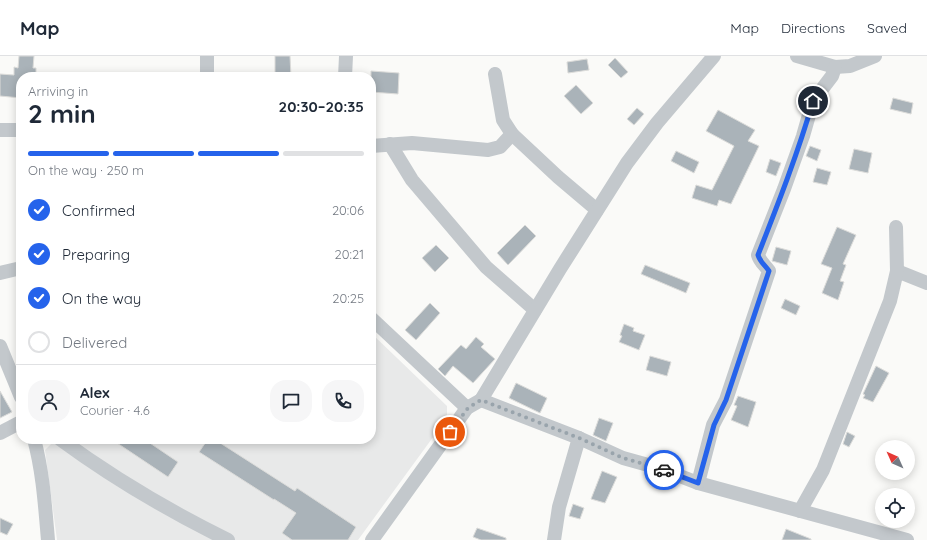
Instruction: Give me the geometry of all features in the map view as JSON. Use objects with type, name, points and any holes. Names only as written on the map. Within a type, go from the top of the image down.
[{"type":"street","points":[[207,56],[207,72]]},
{"type":"street","points":[[345,72],[346,56]]},
{"type":"street","points":[[372,540],[468,408],[481,400],[535,310],[627,163],[657,122],[714,56]]},
{"type":"street","points":[[798,56],[835,67],[850,66],[875,56]]},
{"type":"street","points":[[698,483],[714,425],[726,400],[769,271],[760,261],[758,255],[790,174],[813,101],[832,76],[835,67]]},
{"type":"street","points":[[494,74],[503,120],[512,134],[558,177],[597,210]]},
{"type":"street","points":[[0,130],[16,130]]},
{"type":"street","points":[[376,145],[412,143],[488,150],[500,147],[512,134]]},
{"type":"street","points":[[390,144],[412,180],[486,267],[535,310]]},
{"type":"street","points":[[800,511],[823,470],[890,301],[897,271],[896,226]]},
{"type":"street","points":[[0,273],[16,269]]},
{"type":"street","points":[[897,271],[927,283]]},
{"type":"street","points":[[376,323],[468,408]]},
{"type":"street","points":[[0,346],[16,385]]},
{"type":"street","points":[[481,400],[579,438],[623,458],[659,468],[698,483],[903,540]]},
{"type":"street","points":[[0,433],[16,425]]},
{"type":"street","points":[[554,540],[559,507],[579,438]]},
{"type":"street","points":[[35,444],[39,456],[43,484],[48,540]]},
{"type":"street","points":[[67,444],[137,492],[228,540]]},
{"type":"shaded area","points":[[376,338],[447,406],[447,418],[358,540],[57,540],[45,450],[51,444],[376,444]]},
{"type":"building","points":[[19,56],[34,56],[33,68],[36,68],[36,72],[16,72],[16,98],[0,96],[0,74],[14,75],[14,67],[18,68]]},
{"type":"building","points":[[275,56],[290,56],[291,72],[275,72]]},
{"type":"building","points":[[615,58],[628,72],[621,78],[608,65]]},
{"type":"building","points":[[587,59],[589,70],[568,73],[567,62]]},
{"type":"building","points":[[371,71],[399,73],[398,94],[376,92],[376,72]]},
{"type":"building","points":[[576,85],[593,103],[581,114],[564,96]]},
{"type":"building","points":[[893,98],[913,103],[911,114],[890,109]]},
{"type":"building","points":[[637,108],[644,114],[634,125],[627,119]]},
{"type":"building","points":[[718,110],[755,130],[748,141],[759,146],[731,204],[719,200],[717,206],[692,198],[696,185],[712,190],[734,146],[706,131]]},
{"type":"building","points":[[810,146],[821,150],[817,161],[806,156]]},
{"type":"building","points":[[854,149],[872,153],[868,173],[849,169]]},
{"type":"building","points":[[676,151],[699,162],[694,173],[671,161]]},
{"type":"building","points":[[770,159],[781,163],[776,176],[766,172]]},
{"type":"building","points":[[817,168],[831,172],[827,185],[813,182]]},
{"type":"building","points":[[525,225],[536,236],[508,265],[497,253]]},
{"type":"building","points":[[837,227],[856,235],[843,264],[846,265],[840,281],[844,282],[838,300],[822,293],[832,268],[821,264]]},
{"type":"building","points":[[436,245],[449,258],[435,272],[422,258]]},
{"type":"building","points":[[776,247],[791,251],[787,265],[772,261]]},
{"type":"building","points":[[645,265],[690,283],[686,293],[641,274]]},
{"type":"building","points":[[785,299],[800,306],[796,315],[781,308]]},
{"type":"building","points":[[430,303],[440,313],[416,340],[405,330]]},
{"type":"building","points":[[624,324],[634,328],[633,331],[645,335],[639,350],[619,342],[622,336],[620,335]]},
{"type":"building","points":[[476,337],[484,344],[481,347],[495,359],[473,383],[453,366],[445,376],[438,369],[461,345],[466,349]]},
{"type":"building","points":[[650,356],[671,362],[667,376],[646,370]]},
{"type":"building","points":[[876,366],[889,373],[873,402],[863,398],[865,395],[863,394]]},
{"type":"building","points":[[516,383],[547,398],[540,413],[509,398]]},
{"type":"building","points":[[0,391],[12,412],[0,418]]},
{"type":"building","points":[[738,396],[756,402],[748,427],[731,420],[737,406],[734,405]]},
{"type":"building","points":[[599,418],[613,423],[606,441],[593,435]]},
{"type":"building","points":[[847,432],[855,436],[849,447],[843,444]]},
{"type":"building","points":[[118,444],[151,444],[178,462],[168,477]]},
{"type":"building","points":[[205,444],[222,444],[295,491],[297,488],[356,527],[348,540],[292,540],[282,533],[296,513],[199,452]]},
{"type":"building","points":[[602,471],[617,477],[605,503],[591,499]]},
{"type":"building","points":[[573,504],[584,508],[580,519],[569,516]]},
{"type":"building","points":[[0,518],[13,524],[7,535],[0,532]]},
{"type":"building","points":[[477,528],[506,538],[506,540],[481,540],[473,537]]},
{"type":"building","points":[[786,529],[811,539],[811,540],[782,540]]},
{"type":"way so far","points":[[450,432],[468,408],[481,400],[579,438],[623,458],[664,470]]},
{"type":"route","points":[[664,470],[698,483],[714,425],[726,400],[769,271],[760,261],[758,255],[803,136],[813,101]]}]
